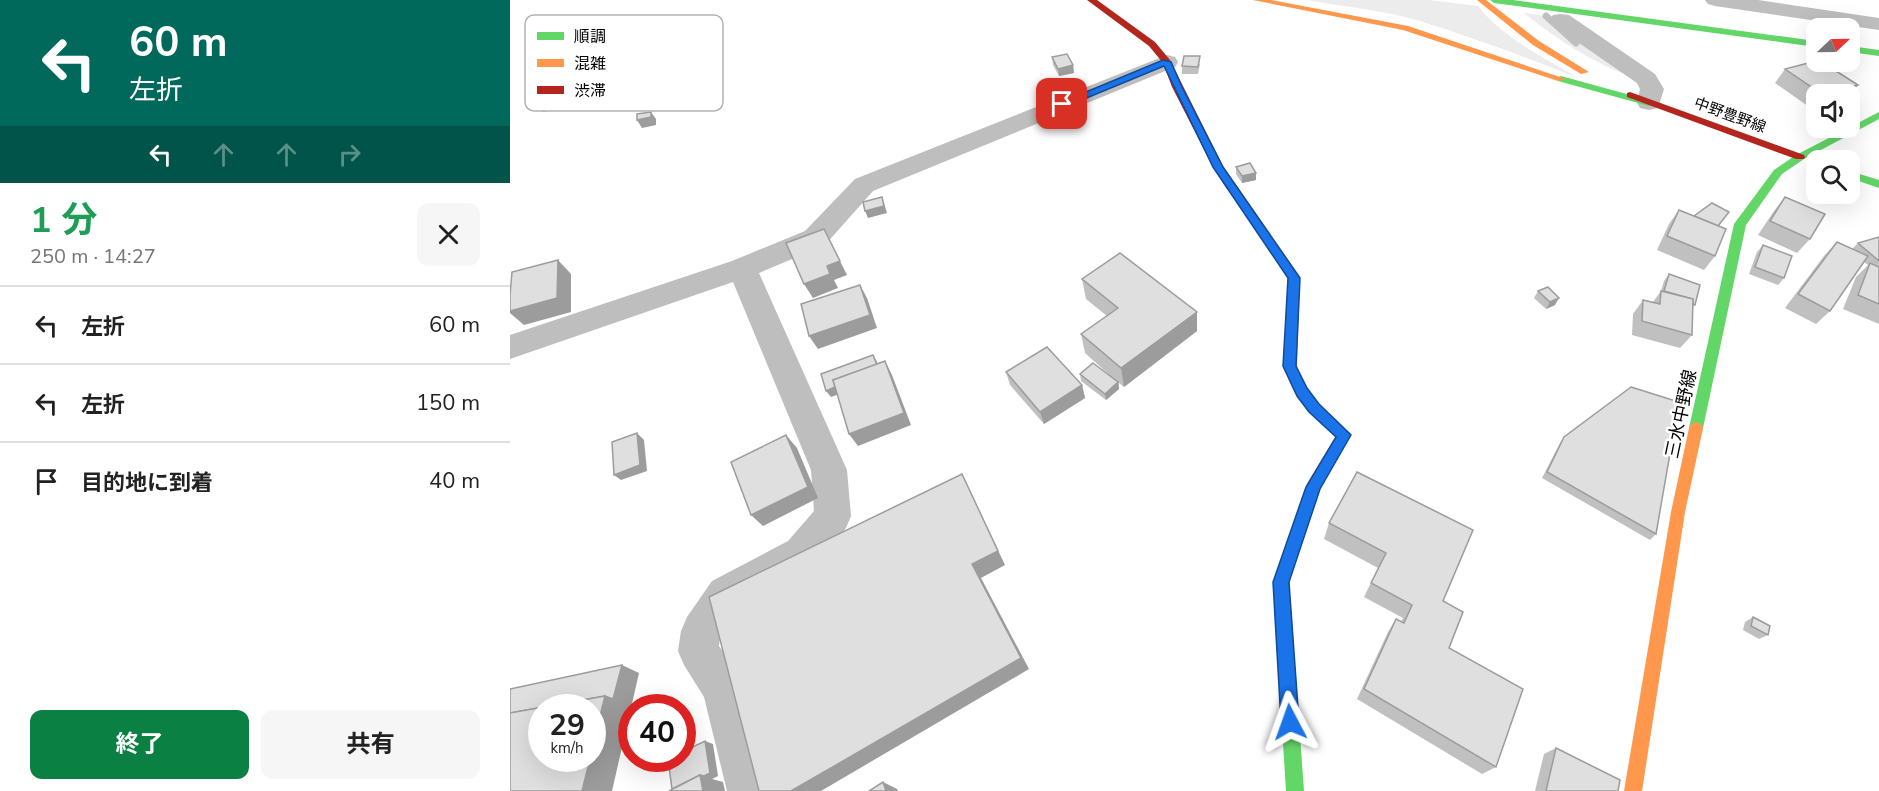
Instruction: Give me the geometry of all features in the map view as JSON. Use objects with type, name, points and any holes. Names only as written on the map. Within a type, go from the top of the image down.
[{"type":"main road","points":[[1091,0],[1152,44],[1167,62],[1177,87],[1218,167],[1294,278],[1290,366],[1302,392],[1314,408],[1344,435],[1313,487],[1281,582],[1294,791]]},
{"type":"main road","points":[[1257,0],[1405,27],[1583,86],[1649,103]]},
{"type":"main road","points":[[1481,0],[1556,57],[1649,103]]},
{"type":"main road","points":[[1494,0],[1806,43]]},
{"type":"main road","points":[[1860,50],[1879,53]]},
{"type":"main road","name":"中野豊野線","points":[[1649,103],[1806,159]]},
{"type":"main road","name":"三水中野線","points":[[1633,791],[1678,512],[1740,224],[1778,172],[1800,157],[1879,115]]},
{"type":"main road","points":[[1860,177],[1879,184]]},
{"type":"street","points":[[1715,0],[1879,24]]},
{"type":"street","points":[[1561,20],[1647,79],[1652,89],[1649,103]]},
{"type":"street","points":[[510,347],[742,268],[815,238],[864,185],[1167,62]]},
{"type":"street","points":[[742,268],[829,470],[833,516],[801,554],[726,594],[701,631],[698,651],[723,688],[750,791]]},
{"type":"shaded area","points":[[1307,0],[1429,0],[1478,6],[1488,18],[1512,38],[1580,79],[1501,48],[1420,21],[1378,11]]},
{"type":"shaded area","points":[[1524,13],[1553,17],[1632,77],[1575,50]]},
{"type":"building","points":[[1067,54],[1073,65],[1058,69],[1052,57]]},
{"type":"building","points":[[1184,56],[1200,56],[1198,67],[1182,66]]},
{"type":"building","points":[[1806,64],[1806,72],[1838,72],[1856,84],[1807,84],[1785,69]]},
{"type":"building","points":[[651,112],[651,117],[637,120],[637,114]]},
{"type":"building","points":[[1250,163],[1256,173],[1242,176],[1236,167]]},
{"type":"building","points":[[882,197],[884,206],[865,211],[863,202]]},
{"type":"building","points":[[1785,197],[1825,214],[1810,239],[1770,221]]},
{"type":"building","points":[[1712,203],[1729,212],[1718,226],[1694,216]]},
{"type":"building","points":[[1679,210],[1726,229],[1715,256],[1667,236]]},
{"type":"building","points":[[824,229],[840,261],[827,266],[830,274],[804,284],[786,243]]},
{"type":"building","points":[[1879,237],[1879,261],[1858,243]]},
{"type":"building","points":[[1837,242],[1868,256],[1830,311],[1798,294]]},
{"type":"building","points":[[1763,245],[1792,256],[1784,278],[1755,267]]},
{"type":"building","points":[[1120,253],[1197,312],[1121,368],[1081,334],[1118,308],[1082,279]]},
{"type":"building","points":[[558,260],[557,298],[510,311],[512,272]]},
{"type":"building","points":[[1870,263],[1879,267],[1879,304],[1858,295]]},
{"type":"building","points":[[1669,274],[1700,285],[1695,305],[1693,299],[1664,291]]},
{"type":"building","points":[[860,285],[870,315],[809,336],[801,304]]},
{"type":"building","points":[[1548,287],[1559,298],[1550,302],[1538,291]]},
{"type":"building","points":[[1661,291],[1693,299],[1692,335],[1642,321],[1643,300],[1660,304]]},
{"type":"building","points":[[1047,347],[1082,385],[1040,412],[1006,372]]},
{"type":"building","points":[[873,355],[877,365],[833,380],[835,387],[826,391],[821,374]]},
{"type":"building","points":[[885,361],[904,413],[849,434],[833,380]]},
{"type":"building","points":[[1093,363],[1118,382],[1105,394],[1080,374]]},
{"type":"building","points":[[1631,387],[1679,402],[1656,534],[1547,472],[1564,437]]},
{"type":"building","points":[[637,433],[640,465],[614,475],[612,442]]},
{"type":"building","points":[[786,435],[808,487],[751,515],[731,462]]},
{"type":"building","points":[[1357,472],[1473,530],[1443,601],[1463,612],[1449,648],[1523,689],[1496,767],[1364,689],[1396,619],[1404,623],[1412,605],[1371,583],[1386,553],[1329,523]]},
{"type":"building","points":[[962,474],[998,551],[972,564],[1021,658],[791,791],[759,791],[709,597]]},
{"type":"building","points":[[1753,617],[1770,626],[1768,635],[1751,626]]},
{"type":"building","points":[[622,665],[613,699],[606,696],[606,694],[528,694],[528,710],[510,713],[510,689]]},
{"type":"building","points":[[528,710],[528,772],[587,772],[582,791],[510,791],[510,713]]},
{"type":"building","points":[[705,741],[710,773],[700,775],[672,789],[670,772],[696,772],[696,745]]},
{"type":"building","points":[[1556,748],[1620,780],[1618,791],[1546,791]]},
{"type":"building","points":[[700,775],[703,791],[669,791]]},
{"type":"building","points":[[883,782],[886,791],[869,791]]},
{"type":"waterway","points":[[1546,16],[1576,43]]},
{"type":"traffic: fast","points":[[1494,0],[1806,43]]},
{"type":"traffic: fast","points":[[1860,50],[1879,53]]},
{"type":"traffic: fast","points":[[1561,79],[1649,103]]},
{"type":"traffic: fast","points":[[1696,428],[1740,224],[1778,172],[1800,157],[1879,115]]},
{"type":"traffic: fast","points":[[1860,177],[1879,184]]},
{"type":"traffic: fast","points":[[1295,791],[1281,582],[1307,504]]},
{"type":"traffic: slow","points":[[1257,0],[1405,28],[1561,79]]},
{"type":"traffic: slow","points":[[1481,0],[1536,43],[1584,72]]},
{"type":"traffic: slow","points":[[1231,186],[1294,277],[1290,366],[1302,392],[1314,408],[1344,435],[1313,487],[1307,504]]},
{"type":"traffic: slow","points":[[1633,791],[1678,512],[1696,428]]},
{"type":"traffic: jam","points":[[1091,0],[1152,44],[1167,62],[1177,87],[1218,167],[1231,186]]},
{"type":"traffic: jam","points":[[1630,95],[1800,157]]},
{"type":"route","points":[[1062,104],[1167,62],[1177,87],[1218,167],[1294,278],[1290,366],[1302,392],[1314,408],[1344,435],[1313,487],[1281,582],[1290,722]]}]
